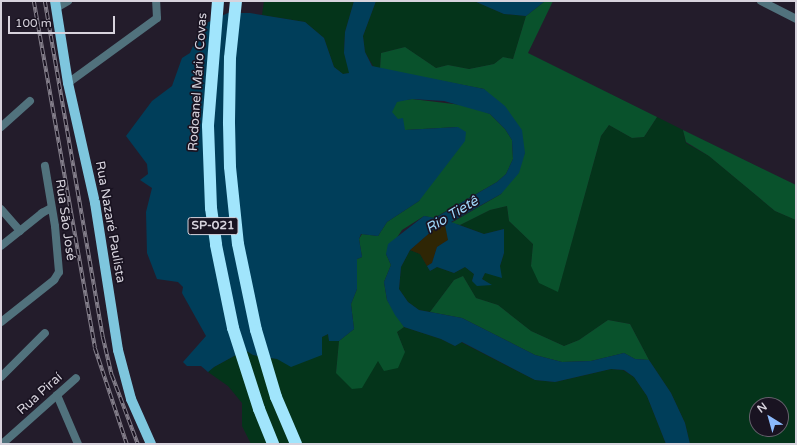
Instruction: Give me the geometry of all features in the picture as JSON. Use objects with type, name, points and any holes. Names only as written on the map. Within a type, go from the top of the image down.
[{"type":"highway","name":"Rodoanel Mário Covas","points":[[218,1],[208,126],[207,163],[214,230],[233,328],[259,409],[273,444]]},
{"type":"highway","name":"SP-021","points":[[236,1],[230,58],[229,123],[230,167],[238,244],[256,330],[276,397],[296,444]]},
{"type":"main road","name":"Rua Nazaré Paulista","points":[[56,5],[68,83],[95,203],[118,350],[131,398],[151,444]]},
{"type":"street","points":[[56,5],[68,1]]},
{"type":"street","points":[[68,83],[157,18],[156,1]]},
{"type":"street","points":[[761,1],[796,19]]},
{"type":"street","points":[[1,127],[30,101]]},
{"type":"street","name":"Rua São José","points":[[1,322],[58,276],[59,263],[45,166]]},
{"type":"street","points":[[1,246],[51,208]]},
{"type":"street","points":[[1,209],[20,231]]},
{"type":"street","points":[[1,377],[45,333]]},
{"type":"street","name":"Rua Piraí","points":[[6,443],[76,378]]},
{"type":"street","points":[[57,395],[78,444]]},
{"type":"green space","points":[[264,1],[354,1],[345,32],[344,53],[350,73],[343,74],[334,67],[324,38],[305,22],[262,15]]},
{"type":"green space","points":[[376,1],[474,1],[504,14],[526,16],[513,59],[503,57],[494,64],[469,69],[448,65],[436,68],[405,47],[381,53],[380,69],[373,66],[365,52],[363,36]]},
{"type":"green space","points":[[545,1],[553,1],[528,53],[657,117],[644,137],[632,138],[609,125],[601,136],[558,292],[539,283],[531,266],[533,244],[509,221],[507,206],[490,210],[460,225],[451,223],[501,194],[525,153],[484,89],[380,69],[381,53],[405,47],[436,68],[448,65],[469,69],[494,64],[503,57],[513,59],[526,16]]},
{"type":"green space","points":[[412,99],[470,106],[490,114],[505,129],[512,140],[513,159],[506,174],[497,182],[434,218],[424,216],[402,230],[386,254],[391,265],[384,282],[387,300],[404,327],[397,332],[405,352],[398,368],[384,371],[378,361],[362,388],[352,389],[336,373],[339,341],[354,329],[351,304],[357,289],[357,259],[362,257],[359,239],[362,234],[378,236],[387,222],[419,201],[458,127],[405,130],[391,112],[397,101]]},
{"type":"green space","points":[[657,117],[683,130],[686,143],[709,156],[775,211],[796,220],[796,444],[690,444],[685,423],[671,393],[649,360],[630,324],[608,320],[579,340],[564,346],[531,331],[498,305],[476,298],[463,276],[454,280],[430,312],[419,310],[408,302],[399,289],[401,267],[410,250],[420,254],[430,271],[437,267],[454,273],[465,267],[474,274],[472,281],[491,285],[482,279],[485,273],[500,266],[504,253],[504,229],[484,234],[460,225],[490,210],[507,206],[509,221],[533,244],[531,266],[558,291],[601,136],[609,125],[632,138],[644,137]]},
{"type":"green space","points":[[683,130],[796,185],[796,220],[775,211],[709,156],[686,142]]},
{"type":"green space","points":[[463,276],[476,298],[498,305],[531,331],[564,346],[579,340],[608,320],[630,324],[649,360],[635,359],[624,353],[591,361],[562,362],[535,355],[462,318],[430,312],[454,280]]},
{"type":"green space","points":[[404,327],[441,339],[455,346],[461,342],[535,380],[555,382],[611,369],[623,370],[634,377],[647,396],[666,444],[251,444],[242,426],[242,403],[228,386],[208,372],[214,367],[245,350],[253,355],[277,359],[328,334],[329,341],[339,341],[336,373],[405,352],[397,332]]},
{"type":"sand","points":[[446,224],[448,240],[437,247],[432,263],[427,266],[420,254],[410,250],[434,229]]},
{"type":"water","name":"Rio Tietê","points":[[354,1],[376,1],[363,36],[365,52],[372,66],[484,89],[505,106],[522,130],[525,153],[519,173],[501,194],[451,222],[484,234],[504,229],[504,253],[500,266],[502,278],[485,273],[482,279],[492,285],[477,286],[472,281],[474,274],[465,267],[454,273],[437,267],[430,271],[427,266],[432,263],[437,247],[448,240],[445,225],[434,229],[410,250],[401,267],[399,289],[408,302],[419,310],[462,318],[535,355],[562,362],[591,361],[624,353],[635,359],[649,360],[671,393],[685,423],[690,444],[666,444],[647,396],[634,377],[624,370],[611,369],[555,382],[535,380],[462,342],[455,346],[441,339],[404,327],[395,315],[387,300],[384,282],[391,265],[386,254],[388,244],[424,216],[435,218],[497,182],[506,174],[513,159],[512,140],[505,129],[490,114],[444,101],[412,99],[397,102],[392,112],[398,119],[403,118],[405,130],[458,127],[466,132],[465,141],[419,201],[387,222],[378,236],[361,234],[359,239],[362,257],[357,259],[357,289],[351,304],[354,329],[339,341],[329,341],[328,334],[322,337],[322,355],[291,367],[277,359],[253,355],[245,350],[214,367],[208,372],[201,366],[187,366],[183,362],[206,336],[182,293],[183,287],[178,282],[157,279],[147,253],[146,212],[152,188],[140,180],[148,174],[147,164],[126,136],[152,101],[172,86],[182,58],[190,53],[202,25],[228,13],[250,13],[305,22],[324,38],[334,67],[343,74],[349,73],[344,53],[345,32]]},
{"type":"water","points":[[474,1],[545,1],[526,16],[504,14]]},
{"type":"railway","points":[[34,1],[95,348],[127,444]]},
{"type":"railway","points":[[45,1],[103,337],[112,375],[138,444]]}]
